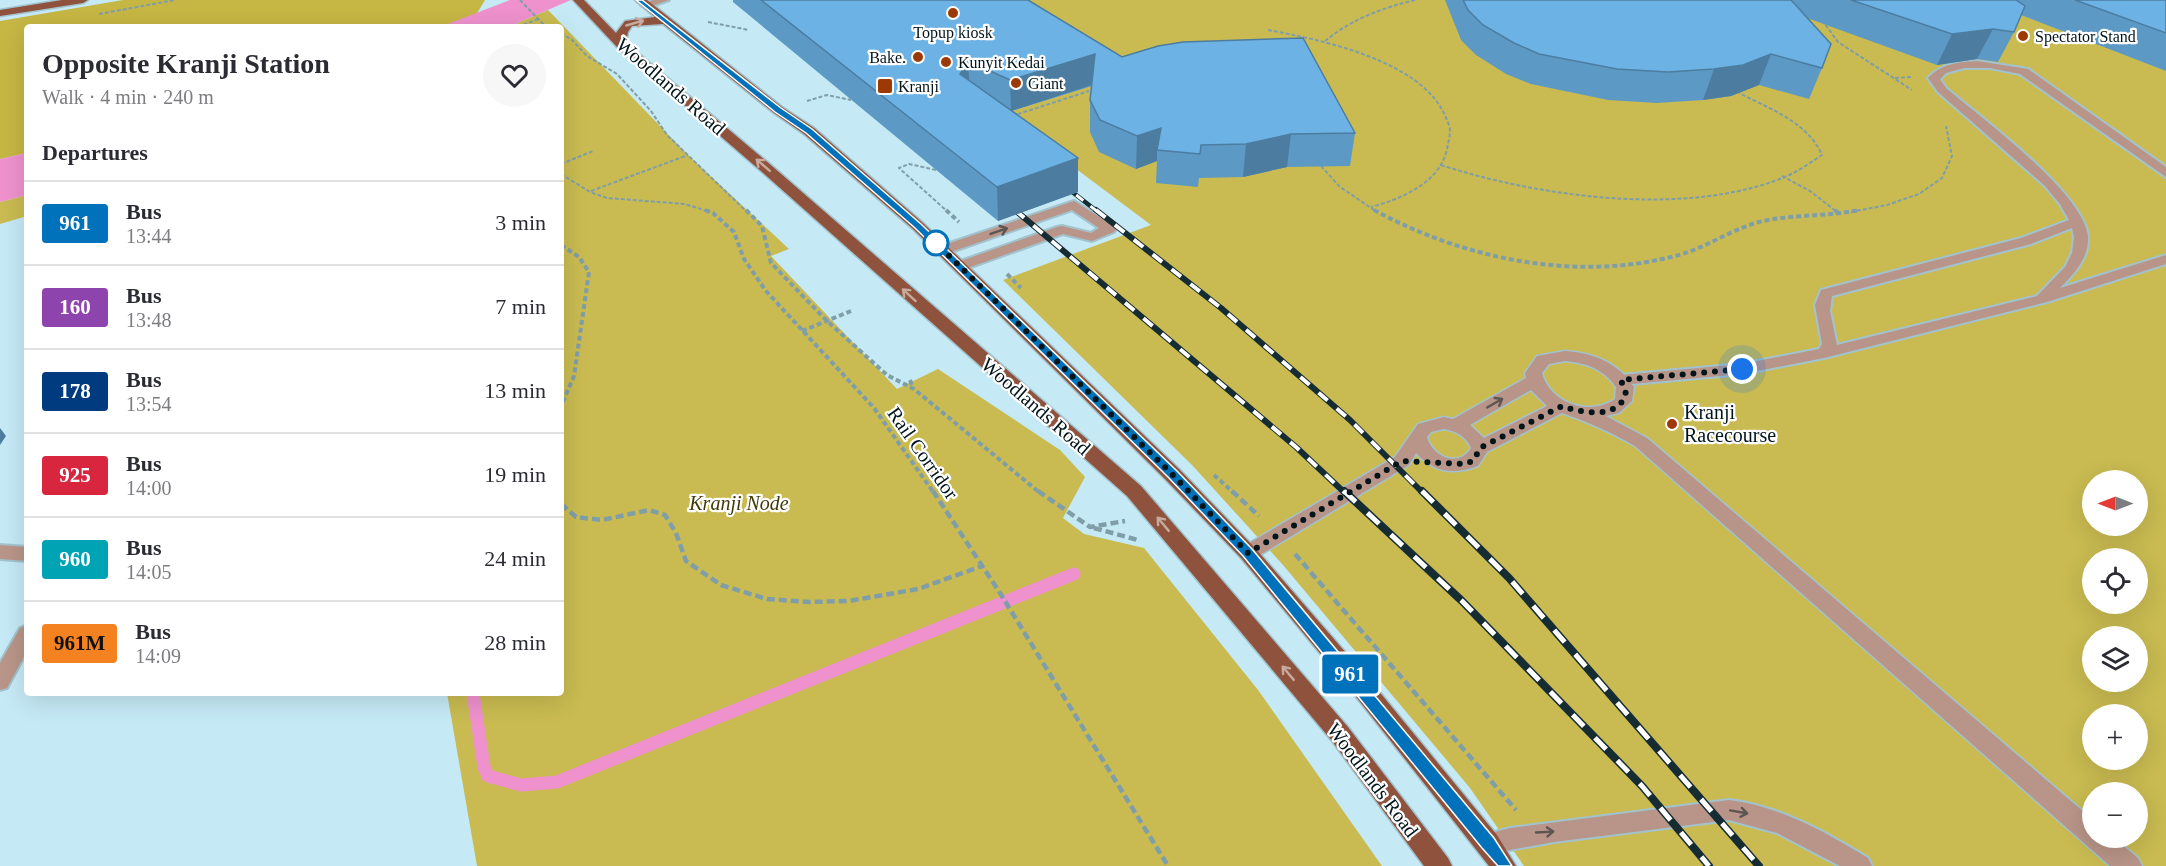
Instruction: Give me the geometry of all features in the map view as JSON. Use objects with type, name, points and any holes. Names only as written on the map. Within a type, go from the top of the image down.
[{"type":"main road","points":[[0,13],[83,0]]},
{"type":"main road","name":"Woodlands Road","points":[[578,0],[620,44],[759,162],[1134,491],[1340,734],[1439,866]]},
{"type":"main road","points":[[643,2],[778,110],[809,131],[943,250],[1172,474],[1248,553],[1488,843],[1503,866]]},
{"type":"main road","points":[[620,44],[622,31],[629,23],[665,20]]},
{"type":"street","points":[[1402,461],[1466,464],[1474,460],[1480,448],[1568,408],[1600,412],[1611,410],[1623,400],[1626,394],[1621,380],[1604,365],[1578,357],[1565,356],[1543,360],[1536,366],[1533,373],[1534,381],[1539,390],[1568,408],[1618,428],[1641,442],[2082,826]]},
{"type":"street","points":[[1456,425],[1534,381]]},
{"type":"street","points":[[1623,400],[1633,430],[1641,442]]},
{"type":"street","points":[[1248,553],[1402,461],[1425,427],[1434,424],[1456,425],[1473,435],[1480,448]]},
{"type":"street","points":[[1419,433],[1417,440],[1419,448],[1426,455],[1445,464]]},
{"type":"street","points":[[2108,848],[2129,866]]},
{"type":"lane","points":[[643,2],[664,0]]},
{"type":"lane","points":[[2042,299],[2071,269],[2079,253],[2081,237],[2077,222],[2066,202],[2049,183],[1936,85],[1934,78],[1936,75],[1945,70],[1971,64],[2024,71],[2166,173]]},
{"type":"lane","points":[[943,250],[1074,205],[1109,229],[1092,237],[1062,230],[960,266]]},
{"type":"lane","points":[[1824,353],[1830,344],[1821,307],[1821,300],[1826,293],[2026,241],[2077,222]]},
{"type":"lane","points":[[1621,380],[1742,369],[1824,353],[2042,299],[2166,259]]},
{"type":"lane","points":[[0,552],[24,554]]},
{"type":"lane","points":[[0,682],[24,638]]},
{"type":"lane","points":[[1488,843],[1535,832],[1589,830],[1733,810],[1764,818],[1828,845],[1860,866]]},
{"type":"path","points":[[520,0],[543,24]]},
{"type":"path","points":[[1324,41],[1353,21],[1381,9],[1415,0]]},
{"type":"path","points":[[1820,14],[1827,29],[1838,42],[1918,95]]},
{"type":"path","points":[[526,24],[538,19]]},
{"type":"path","points":[[703,20],[712,24],[748,30]]},
{"type":"path","points":[[1268,30],[1324,41],[1388,65],[1404,73],[1431,94],[1444,111],[1451,138],[1449,150],[1441,165],[1413,190],[1398,199],[1370,207]]},
{"type":"path","points":[[564,35],[587,56],[617,74],[651,111],[667,135],[762,226],[769,240],[768,254],[771,263],[827,321],[887,375],[914,389],[1044,496],[1090,527],[1155,515]]},
{"type":"path","points":[[1011,116],[1089,91]]},
{"type":"path","points":[[1441,165],[1516,186],[1608,197],[1710,195],[1744,189],[1782,176],[1810,165],[1822,154],[1820,146],[1794,124],[1739,93]]},
{"type":"path","points":[[778,110],[827,95],[851,100]]},
{"type":"path","points":[[1321,166],[1342,190],[1370,207],[1450,244],[1520,260],[1558,266],[1588,266],[1665,259],[1692,251],[1743,227],[1760,222],[1894,204],[1918,195],[1940,179],[1952,161],[1952,139],[1945,124]]},
{"type":"path","points":[[564,163],[593,151]]},
{"type":"path","points":[[590,192],[688,154]]},
{"type":"path","points":[[936,170],[909,164],[899,168],[962,225]]},
{"type":"path","points":[[1782,176],[1810,191],[1839,213]]},
{"type":"path","name":"Rail Corridor","points":[[564,177],[590,192],[607,198],[685,204],[713,213],[734,232],[744,259],[766,291],[874,408],[926,480],[1000,593],[1168,866]]},
{"type":"path","points":[[564,247],[579,257],[589,272],[574,376],[564,399]]},
{"type":"path","points":[[802,331],[851,311]]},
{"type":"path","points":[[910,380],[914,389]]},
{"type":"path","points":[[564,507],[576,517],[602,520],[649,510],[665,515],[676,532],[686,561],[721,585],[767,599],[809,602],[849,601],[918,589],[982,566]]},
{"type":"green space","name":"Kranji Racecourse","points":[[988,0],[2166,0],[2166,866],[1524,866],[1470,788],[1283,565],[1192,465],[1003,280],[1151,225],[1003,114],[1109,80]]},
{"type":"green space","points":[[548,10],[562,24],[515,24]]},
{"type":"green space","name":"Kranji Node","points":[[564,27],[688,155],[789,249],[771,256],[897,389],[938,369],[1060,450],[1085,477],[1063,518],[1084,534],[1144,548],[1258,690],[1382,866],[477,866],[448,696],[564,696]]},
{"type":"green space","points":[[24,196],[24,217],[0,224],[0,202]]},
{"type":"shaded area","points":[[123,0],[485,0],[476,15],[449,24],[24,24],[24,154],[0,159],[0,21]]},
{"type":"shaded area","points":[[510,0],[571,0],[515,24],[448,24]]},
{"type":"shaded area","points":[[24,154],[24,196],[0,202],[0,159]]},
{"type":"building","points":[[761,0],[1028,0],[1122,57],[1158,46],[1183,42],[1303,38],[1355,133],[1291,134],[1246,144],[1201,145],[1200,154],[1157,150],[1161,128],[1137,136],[1100,120],[1090,100],[1095,54],[1010,80],[968,61],[960,74],[1078,158],[997,187]]},
{"type":"building","points":[[1463,0],[1791,0],[1831,44],[1822,68],[1771,54],[1743,65],[1714,69],[1668,72],[1617,69],[1539,54],[1514,43],[1483,25],[1468,10]]},
{"type":"building","points":[[1851,0],[2016,0],[2025,6],[2014,32],[1993,29],[1952,34]]},
{"type":"building","points":[[2075,0],[2166,0],[2166,33]]},
{"type":"waterway","points":[[473,696],[484,767],[488,776],[521,785],[557,782],[1074,574]]},
{"type":"railway","points":[[1062,184],[1098,212]]},
{"type":"railway","points":[[1005,202],[1017,212]]},
{"type":"railway","points":[[1015,210],[1296,447],[1345,493]]},
{"type":"railway","points":[[1096,210],[1221,308],[1350,420],[1423,493]]},
{"type":"railway","points":[[1344,491],[1462,601],[1642,786],[1709,866]]},
{"type":"railway","points":[[1422,491],[1509,578],[1759,866]]},
{"type":"bus line","name":"961","points":[[640,0],[778,110],[809,131],[918,226],[1172,474],[1248,553],[1365,691],[1488,843],[1503,866]]},
{"type":"place","name":"Topup kiosk","points":[[953,13]]},
{"type":"place","name":"Spectator Stand","points":[[2023,36]]},
{"type":"place","name":"Bake.","points":[[918,57]]},
{"type":"place","name":"Kunyit Kedai","points":[[946,62]]},
{"type":"place","name":"Giant","points":[[1016,83]]},
{"type":"place","name":"Kranji","points":[[885,86]]},
{"type":"place","name":"Kranji Racecourse","points":[[1672,424]]},
{"type":"route","points":[[936,243],[931,238],[1172,474],[1248,553],[1402,461],[1466,464],[1479,455],[1480,448],[1562,406],[1588,413],[1611,410],[1619,406],[1626,394],[1621,380],[1742,369]]}]
